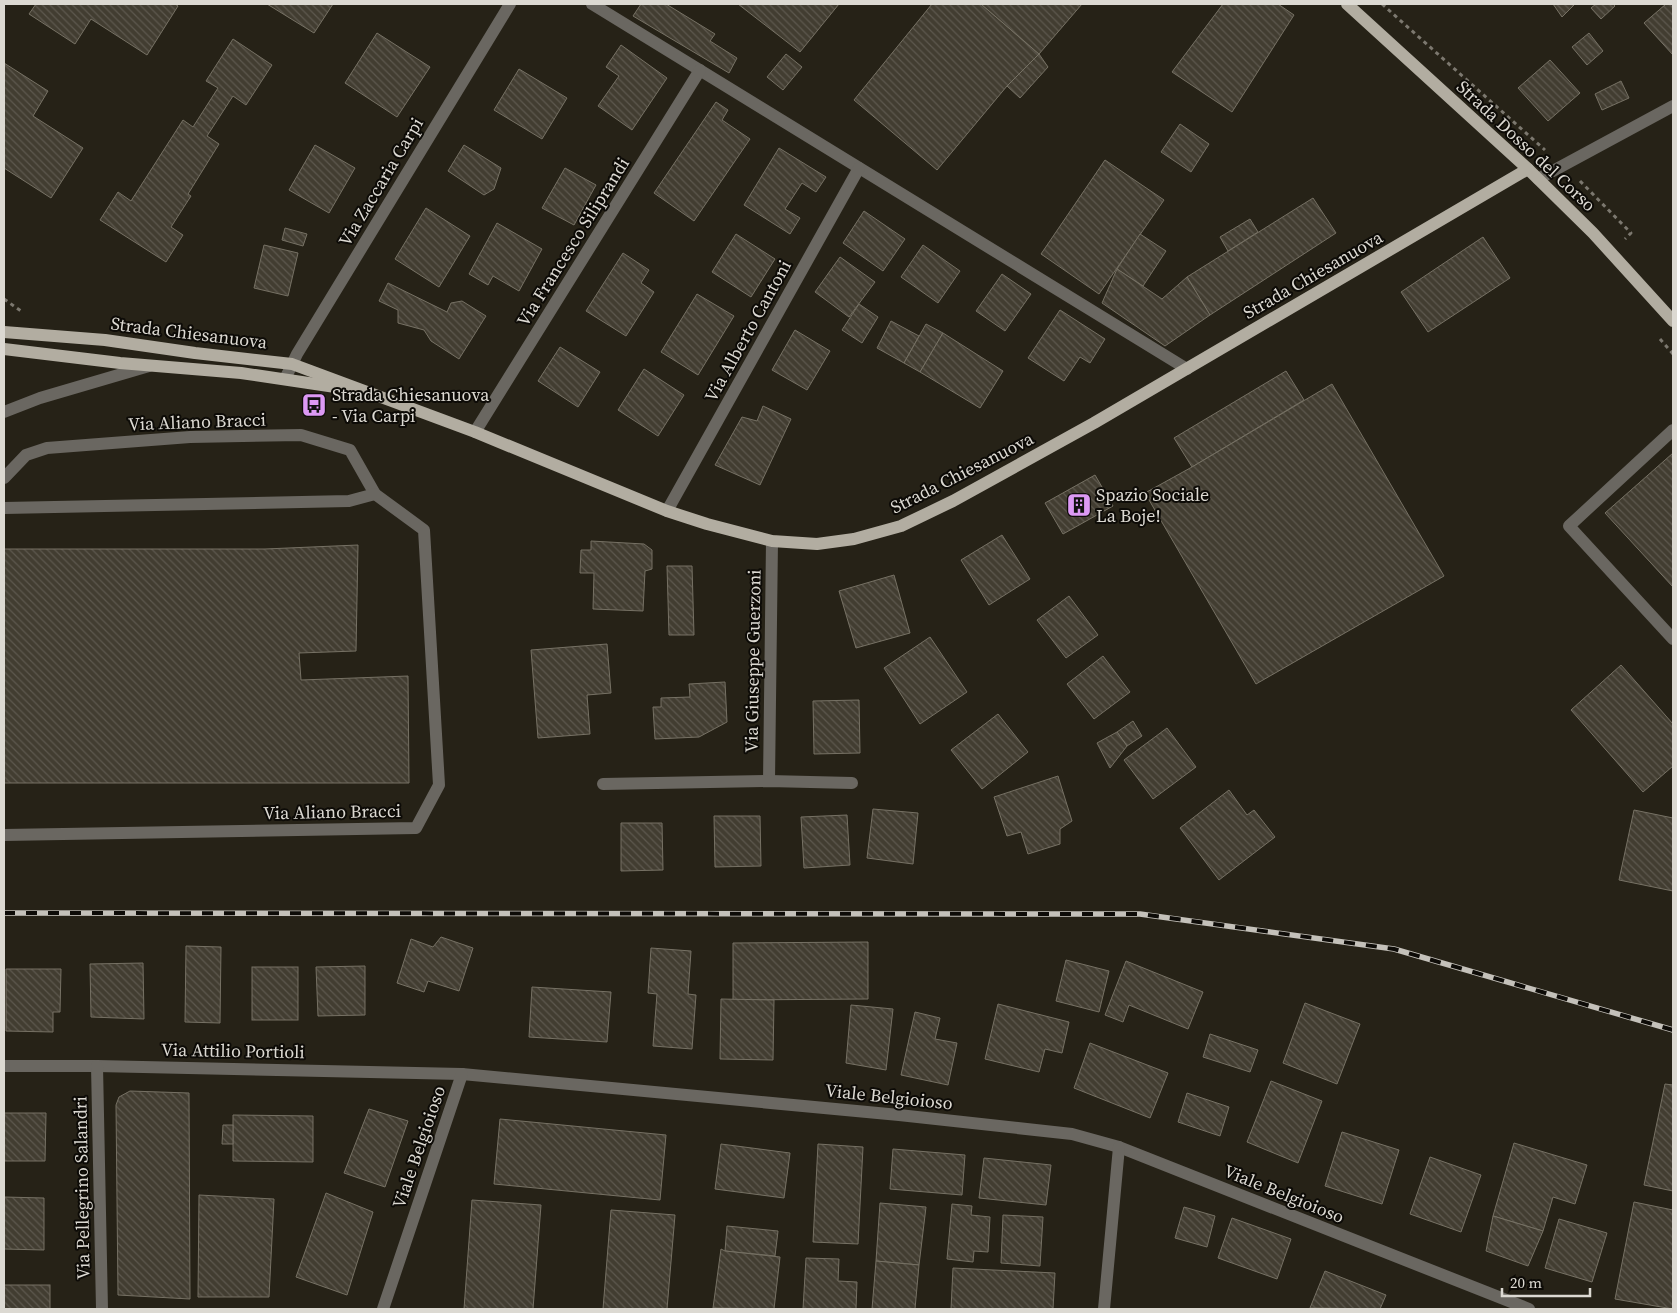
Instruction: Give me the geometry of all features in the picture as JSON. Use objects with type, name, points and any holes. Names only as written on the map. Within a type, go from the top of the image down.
[{"type":"main road","name":"Strada Dosso del Corso","points":[[1347,4],[1528,168],[1593,233],[1673,321]]},
{"type":"main road","name":"Strada Chiesanuova","points":[[4,332],[105,340],[292,364],[475,432],[667,511],[707,524],[772,541],[818,544],[854,539],[901,526],[953,501],[1094,423],[1528,168]]},
{"type":"main road","name":"Strada Chiesanuova","points":[[4,349],[110,362],[241,372],[364,391]]},
{"type":"street","name":"Via Zaccaria Carpi","points":[[285,379],[292,364],[510,4]]},
{"type":"street","points":[[592,4],[1187,369]]},
{"type":"street","name":"Via Francesco Siliprandi","points":[[475,432],[700,70]]},
{"type":"street","points":[[1538,179],[1673,106]]},
{"type":"street","name":"Via Alberto Cantoni","points":[[667,511],[859,168]]},
{"type":"street","points":[[4,412],[40,398],[151,365]]},
{"type":"street","points":[[1673,430],[1569,526],[1673,639]]},
{"type":"street","name":"Via Aliano Bracci","points":[[4,478],[26,455],[46,448],[190,437],[301,435],[350,450],[375,494],[424,530],[439,785],[416,828],[4,836]]},
{"type":"street","points":[[4,508],[349,501],[375,494]]},
{"type":"street","name":"Via Giuseppe Guerzoni","points":[[769,781],[772,541]]},
{"type":"street","points":[[603,784],[769,781],[852,783]]},
{"type":"street","name":"Via Attilio Portioli","points":[[4,1066],[97,1066],[462,1074]]},
{"type":"street","name":"Via Pellegrino Salandri","points":[[97,1066],[102,1309]]},
{"type":"street","name":"Viale Belgioioso","points":[[383,1309],[462,1074],[899,1115],[1072,1134],[1119,1147],[1529,1309]]},
{"type":"street","points":[[1104,1309],[1119,1147]]},
{"type":"building","points":[[36,4],[175,4],[178,6],[147,55],[91,19],[75,44],[29,14]]},
{"type":"building","points":[[267,4],[333,4],[314,33]]},
{"type":"building","points":[[641,4],[666,4],[715,34],[710,41],[737,58],[729,73],[633,16]]},
{"type":"building","points":[[738,4],[839,4],[800,52]]},
{"type":"building","points":[[932,4],[981,4],[1039,54],[1007,86],[937,170],[854,100]]},
{"type":"building","points":[[981,4],[1082,4],[1039,54]]},
{"type":"building","points":[[1223,4],[1278,4],[1294,15],[1232,112],[1172,72]]},
{"type":"building","points":[[1553,4],[1575,4],[1562,17]]},
{"type":"building","points":[[1596,4],[1613,4],[1615,6],[1601,19],[1591,8]]},
{"type":"building","points":[[1666,4],[1673,4],[1673,55],[1644,23]]},
{"type":"building","points":[[377,33],[430,67],[397,117],[345,83]]},
{"type":"building","points":[[1589,33],[1603,51],[1587,65],[1572,47]]},
{"type":"building","points":[[233,39],[272,65],[246,105],[233,96],[207,136],[219,144],[188,194],[191,196],[171,227],[183,235],[166,262],[100,220],[118,192],[131,201],[183,120],[193,127],[218,88],[206,81]]},
{"type":"building","points":[[621,45],[667,78],[632,130],[598,106],[619,76],[606,67]]},
{"type":"building","points":[[786,54],[802,67],[783,90],[767,77]]},
{"type":"building","points":[[1039,54],[1048,67],[1020,98],[1007,86]]},
{"type":"building","points":[[1550,60],[1580,93],[1548,121],[1518,88]]},
{"type":"building","points":[[4,63],[48,91],[33,116],[83,148],[51,198],[4,168]]},
{"type":"building","points":[[519,69],[567,98],[542,139],[494,110]]},
{"type":"building","points":[[1621,81],[1629,98],[1602,110],[1595,94]]},
{"type":"building","points":[[716,102],[728,110],[722,120],[750,139],[694,221],[654,193]]},
{"type":"building","points":[[1180,124],[1209,144],[1191,172],[1161,152]]},
{"type":"building","points":[[315,145],[355,168],[329,213],[289,190]]},
{"type":"building","points":[[464,145],[501,168],[494,189],[484,195],[448,171]]},
{"type":"building","points":[[779,148],[826,177],[816,192],[802,183],[785,209],[800,218],[790,234],[744,205]]},
{"type":"building","points":[[1105,160],[1164,200],[1099,294],[1041,254]]},
{"type":"building","points":[[565,168],[596,185],[574,225],[542,208]]},
{"type":"building","points":[[1313,198],[1336,233],[1210,315],[1187,277]]},
{"type":"building","points":[[426,208],[470,236],[439,287],[395,259]]},
{"type":"building","points":[[864,211],[905,239],[883,271],[843,243]]},
{"type":"building","points":[[1250,219],[1258,232],[1228,251],[1220,237]]},
{"type":"building","points":[[497,223],[542,249],[519,291],[493,276],[488,285],[469,274]]},
{"type":"building","points":[[285,228],[307,234],[303,246],[282,240]]},
{"type":"building","points":[[736,234],[775,259],[751,297],[712,272]]},
{"type":"building","points":[[1140,234],[1166,251],[1143,286],[1117,269]]},
{"type":"building","points":[[1483,237],[1510,278],[1428,332],[1401,292]]},
{"type":"building","points":[[264,245],[298,253],[288,296],[254,288]]},
{"type":"building","points":[[923,245],[960,271],[938,303],[901,277]]},
{"type":"building","points":[[623,253],[649,270],[641,283],[654,292],[626,336],[586,311]]},
{"type":"building","points":[[840,257],[875,282],[849,317],[815,292]]},
{"type":"building","points":[[1117,269],[1162,299],[1187,277],[1210,315],[1165,346],[1102,303]]},
{"type":"building","points":[[1002,274],[1031,294],[1005,331],[976,311]]},
{"type":"building","points":[[388,283],[447,312],[451,303],[462,301],[486,316],[459,359],[431,341],[424,330],[398,323],[398,310],[379,301]]},
{"type":"building","points":[[697,294],[734,316],[698,375],[661,352]]},
{"type":"building","points":[[859,304],[878,317],[862,343],[842,330]]},
{"type":"building","points":[[1060,310],[1105,339],[1090,363],[1080,357],[1064,381],[1028,358]]},
{"type":"building","points":[[891,321],[919,336],[904,363],[877,348]]},
{"type":"building","points":[[926,324],[943,333],[920,372],[904,363]]},
{"type":"building","points":[[795,330],[830,351],[807,390],[772,370]]},
{"type":"building","points":[[943,333],[1003,371],[980,408],[920,372]]},
{"type":"building","points":[[560,347],[600,372],[578,407],[538,381]]},
{"type":"building","points":[[644,369],[684,395],[658,436],[618,410]]},
{"type":"building","points":[[1286,371],[1304,400],[1192,467],[1174,438]]},
{"type":"building","points":[[1332,384],[1444,576],[1256,684],[1145,493]]},
{"type":"building","points":[[763,406],[791,419],[760,485],[715,465],[742,417],[757,421]]},
{"type":"building","points":[[1673,453],[1673,587],[1605,513]]},
{"type":"building","name":"Spazio Sociale La Boje!","points":[[1095,475],[1113,506],[1063,534],[1045,503]]},
{"type":"building","points":[[1002,535],[1030,579],[989,605],[961,560]]},
{"type":"building","points":[[591,541],[644,544],[652,550],[652,569],[645,571],[643,611],[593,609],[594,573],[580,573],[581,550],[591,550]]},
{"type":"building","points":[[358,545],[356,651],[299,653],[301,680],[408,676],[409,783],[4,783],[4,549],[265,549]]},
{"type":"building","points":[[667,566],[692,566],[694,635],[669,635]]},
{"type":"building","points":[[894,575],[910,633],[856,648],[839,591]]},
{"type":"building","points":[[1069,596],[1098,635],[1066,658],[1037,620]]},
{"type":"building","points":[[930,637],[967,692],[920,724],[884,668]]},
{"type":"building","points":[[607,644],[611,693],[587,695],[590,734],[538,738],[531,650]]},
{"type":"building","points":[[1103,656],[1130,692],[1094,719],[1067,684]]},
{"type":"building","points":[[1621,665],[1673,724],[1673,766],[1643,792],[1571,710]]},
{"type":"building","points":[[725,682],[727,722],[699,737],[655,739],[653,707],[661,707],[661,698],[690,697],[689,684]]},
{"type":"building","points":[[859,700],[860,753],[814,754],[813,701]]},
{"type":"building","points":[[998,714],[1028,752],[982,789],[951,750]]},
{"type":"building","points":[[1133,721],[1142,736],[1127,746],[1117,732]]},
{"type":"building","points":[[1167,728],[1196,767],[1153,799],[1124,760]]},
{"type":"building","points":[[1117,732],[1127,746],[1110,768],[1097,743]]},
{"type":"building","points":[[1058,776],[1072,821],[1060,829],[1060,844],[1028,854],[1021,832],[1007,836],[994,797]]},
{"type":"building","points":[[1229,790],[1247,815],[1254,810],[1275,837],[1219,880],[1180,828]]},
{"type":"building","points":[[873,809],[918,813],[913,864],[867,858]]},
{"type":"building","points":[[1634,810],[1673,818],[1673,891],[1619,880]]},
{"type":"building","points":[[847,815],[850,865],[804,868],[801,817]]},
{"type":"building","points":[[714,816],[760,816],[761,866],[715,867]]},
{"type":"building","points":[[621,823],[662,823],[663,870],[621,871]]},
{"type":"building","points":[[441,937],[473,948],[459,991],[428,981],[424,992],[397,983],[411,939],[433,947]]},
{"type":"building","points":[[868,942],[868,999],[733,1000],[733,943]]},
{"type":"building","points":[[186,946],[221,947],[220,1023],[185,1022]]},
{"type":"building","points":[[651,948],[691,951],[688,994],[696,995],[692,1049],[653,1046],[657,994],[648,993]]},
{"type":"building","points":[[1066,960],[1109,971],[1099,1012],[1056,1001]]},
{"type":"building","points":[[1126,961],[1203,992],[1188,1029],[1129,1005],[1123,1022],[1105,1015]]},
{"type":"building","points":[[143,963],[144,1019],[91,1017],[90,964]]},
{"type":"building","points":[[365,966],[365,1015],[318,1016],[316,967]]},
{"type":"building","points":[[252,967],[298,967],[298,1020],[252,1020]]},
{"type":"building","points":[[6,969],[61,969],[60,1012],[53,1012],[53,1032],[6,1031]]},
{"type":"building","points":[[532,987],[611,992],[607,1042],[529,1037]]},
{"type":"building","points":[[721,999],[774,1000],[773,1060],[720,1059]]},
{"type":"building","points":[[1305,1003],[1360,1024],[1337,1084],[1283,1063]]},
{"type":"building","points":[[998,1004],[1069,1022],[1062,1053],[1045,1049],[1039,1072],[985,1059]]},
{"type":"building","points":[[851,1005],[893,1009],[886,1070],[846,1063]]},
{"type":"building","points":[[915,1012],[940,1018],[935,1039],[957,1043],[948,1085],[901,1075]]},
{"type":"building","points":[[1210,1034],[1258,1050],[1250,1072],[1203,1057]]},
{"type":"building","points":[[1090,1043],[1168,1073],[1150,1118],[1074,1088]]},
{"type":"building","points":[[1271,1081],[1322,1101],[1298,1163],[1247,1142]]},
{"type":"building","points":[[1665,1084],[1673,1085],[1673,1191],[1644,1185]]},
{"type":"building","points":[[130,1091],[189,1093],[190,1299],[118,1295],[116,1105],[119,1097]]},
{"type":"building","points":[[1187,1093],[1229,1107],[1220,1136],[1178,1122]]},
{"type":"building","points":[[369,1109],[408,1121],[385,1187],[344,1173]]},
{"type":"building","points":[[4,1113],[46,1113],[45,1161],[4,1161]]},
{"type":"building","points":[[233,1115],[313,1116],[313,1162],[233,1161]]},
{"type":"building","points":[[500,1119],[666,1135],[660,1200],[494,1184]]},
{"type":"building","points":[[223,1125],[233,1125],[233,1144],[222,1144]]},
{"type":"building","points":[[1342,1132],[1399,1150],[1382,1204],[1325,1186]]},
{"type":"building","points":[[1514,1143],[1587,1165],[1575,1204],[1553,1197],[1543,1231],[1493,1216]]},
{"type":"building","points":[[721,1144],[790,1153],[784,1198],[715,1189]]},
{"type":"building","points":[[818,1144],[863,1147],[858,1244],[813,1242]]},
{"type":"building","points":[[893,1149],[965,1155],[962,1195],[890,1189]]},
{"type":"building","points":[[1430,1157],[1481,1175],[1461,1232],[1410,1214]]},
{"type":"building","points":[[984,1158],[1051,1165],[1046,1205],[979,1198]]},
{"type":"building","points":[[326,1193],[373,1212],[347,1295],[296,1277]]},
{"type":"building","points":[[199,1195],[274,1199],[269,1297],[198,1297]]},
{"type":"building","points":[[4,1197],[44,1198],[44,1250],[4,1249]]},
{"type":"building","points":[[472,1200],[541,1205],[533,1309],[464,1309]]},
{"type":"building","points":[[1634,1202],[1673,1210],[1673,1309],[1615,1299]]},
{"type":"building","points":[[880,1203],[926,1207],[919,1265],[876,1261]]},
{"type":"building","points":[[952,1204],[972,1206],[971,1215],[990,1217],[988,1252],[974,1251],[973,1262],[947,1259]]},
{"type":"building","points":[[1184,1207],[1215,1216],[1207,1247],[1175,1238]]},
{"type":"building","points":[[611,1210],[675,1215],[667,1309],[603,1309]]},
{"type":"building","points":[[1003,1215],[1043,1217],[1040,1266],[1001,1263]]},
{"type":"building","points":[[1493,1216],[1543,1231],[1528,1266],[1486,1251]]},
{"type":"building","points":[[1232,1218],[1291,1239],[1277,1279],[1218,1258]]},
{"type":"building","points":[[1559,1219],[1607,1233],[1592,1282],[1545,1268]]},
{"type":"building","points":[[727,1226],[778,1231],[775,1256],[725,1251]]},
{"type":"building","points":[[721,1249],[780,1257],[774,1309],[713,1308]]},
{"type":"building","points":[[806,1258],[839,1259],[838,1281],[857,1282],[856,1309],[803,1309]]},
{"type":"building","points":[[876,1261],[919,1265],[915,1309],[872,1309]]},
{"type":"building","points":[[953,1268],[1055,1273],[1053,1309],[951,1309]]},
{"type":"building","points":[[1325,1271],[1386,1295],[1380,1309],[1310,1308]]},
{"type":"building","points":[[4,1285],[50,1285],[50,1309],[4,1309]]},
{"type":"railway","points":[[4,913],[1140,914],[1394,949],[1673,1030]]},
{"type":"place","name":"Strada Chiesanuova - Via Carpi","points":[[314,405]]},
{"type":"place","name":"Spazio Sociale La Boje!","points":[[1079,505]]}]
